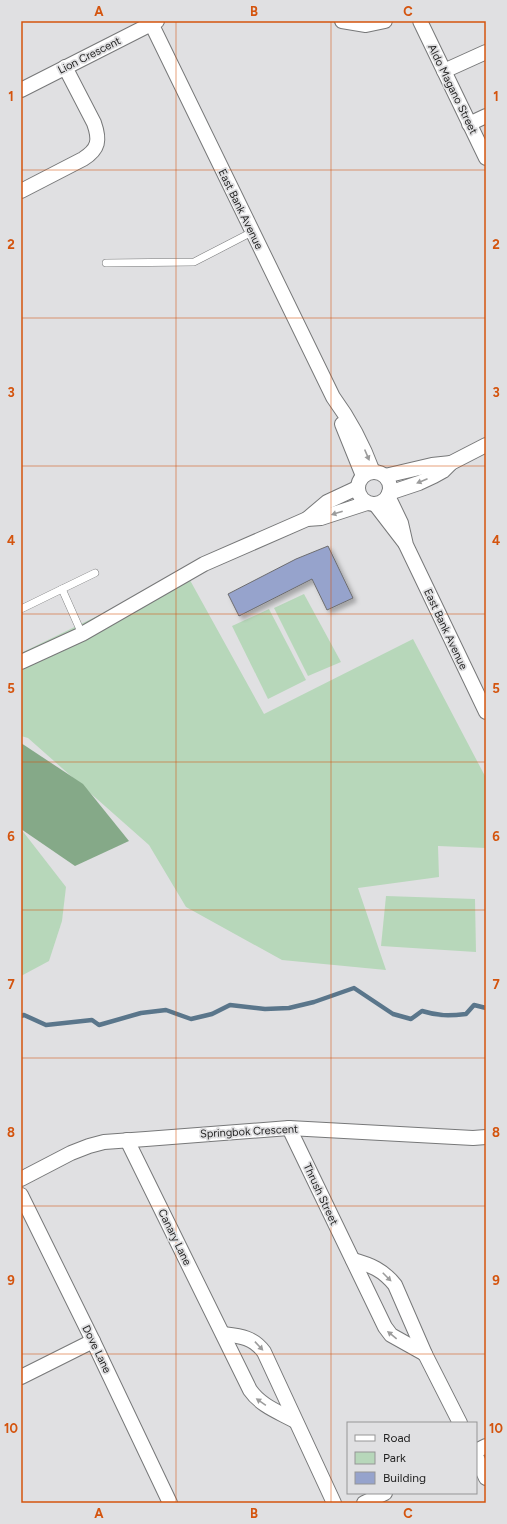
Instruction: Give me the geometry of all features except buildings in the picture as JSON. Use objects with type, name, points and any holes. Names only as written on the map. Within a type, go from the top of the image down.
[{"type":"street","points":[[342,21],[366,25],[385,21]]},
{"type":"street","name":"Aldo Magano Street","points":[[420,21],[486,158]]},
{"type":"street","name":"Lion Crescent","points":[[21,90],[153,22]]},
{"type":"street","name":"East Bank Avenue","points":[[153,22],[252,232],[333,397],[338,414],[370,478]]},
{"type":"street","points":[[444,71],[486,52]]},
{"type":"street","points":[[21,191],[92,154],[96,148],[97,135],[94,122],[65,67]]},
{"type":"street","points":[[470,124],[486,116]]},
{"type":"street","points":[[22,662],[82,634],[204,564],[307,519],[326,516],[371,503],[380,503],[389,494],[434,476],[443,471],[451,463],[486,445]]},
{"type":"street","points":[[307,519],[327,502],[370,478],[432,465],[451,463]]},
{"type":"street","points":[[370,478],[388,481],[390,487],[389,494]]},
{"type":"street","points":[[370,478],[358,494],[371,503]]},
{"type":"street","name":"East Bank Avenue","points":[[389,494],[401,523],[406,545],[486,712]]},
{"type":"street","name":"East Bank Avenue","points":[[371,503],[406,545]]},
{"type":"street","name":"Springbok Crescent","points":[[21,1179],[72,1153],[104,1142],[289,1128],[474,1138],[486,1137]]},
{"type":"street","name":"Thrush Street","points":[[289,1128],[388,1332],[395,1338],[426,1354]]},
{"type":"street","name":"Canary Lane","points":[[127,1140],[255,1398],[261,1404],[295,1421]]},
{"type":"street","name":"Dove Lane","points":[[21,1195],[93,1341],[170,1503]]},
{"type":"street","points":[[352,1260],[371,1265],[380,1270],[395,1285],[426,1354],[460,1422]]},
{"type":"street","points":[[223,1334],[254,1341],[264,1352],[334,1503]]},
{"type":"street","points":[[21,1377],[93,1341]]},
{"type":"street","points":[[477,1450],[486,1446]]},
{"type":"street","points":[[477,1458],[486,1478]]},
{"type":"street","points":[[364,1503],[383,1494]]},
{"type":"lane","points":[[106,263],[190,263],[197,261],[252,232]]},
{"type":"lane","points":[[21,609],[95,573]]},
{"type":"lane","points":[[62,590],[82,634]]},
{"type":"green space","points":[[186,573],[264,714],[413,639],[486,778],[486,848],[438,846],[439,877],[358,888],[386,970],[282,960],[186,907],[149,845],[28,738],[21,736],[21,653]]},
{"type":"green space","points":[[304,594],[341,662],[308,676],[274,608]]},
{"type":"green space","points":[[269,609],[306,680],[268,699],[232,626]]},
{"type":"green space","points":[[21,743],[83,784],[129,841],[75,866],[21,829]]},
{"type":"green space","points":[[21,829],[66,887],[62,921],[49,961],[21,976]]},
{"type":"green space","points":[[386,896],[475,899],[476,952],[381,946]]},
{"type":"waterway","points":[[21,1016],[24,1015],[46,1025],[92,1020],[99,1025],[141,1013],[166,1010],[191,1019],[212,1014],[230,1005],[265,1009],[289,1008],[314,1002],[354,988],[393,1014],[411,1019],[422,1011],[438,1015],[454,1015],[466,1014],[474,1005],[486,1008]]}]
